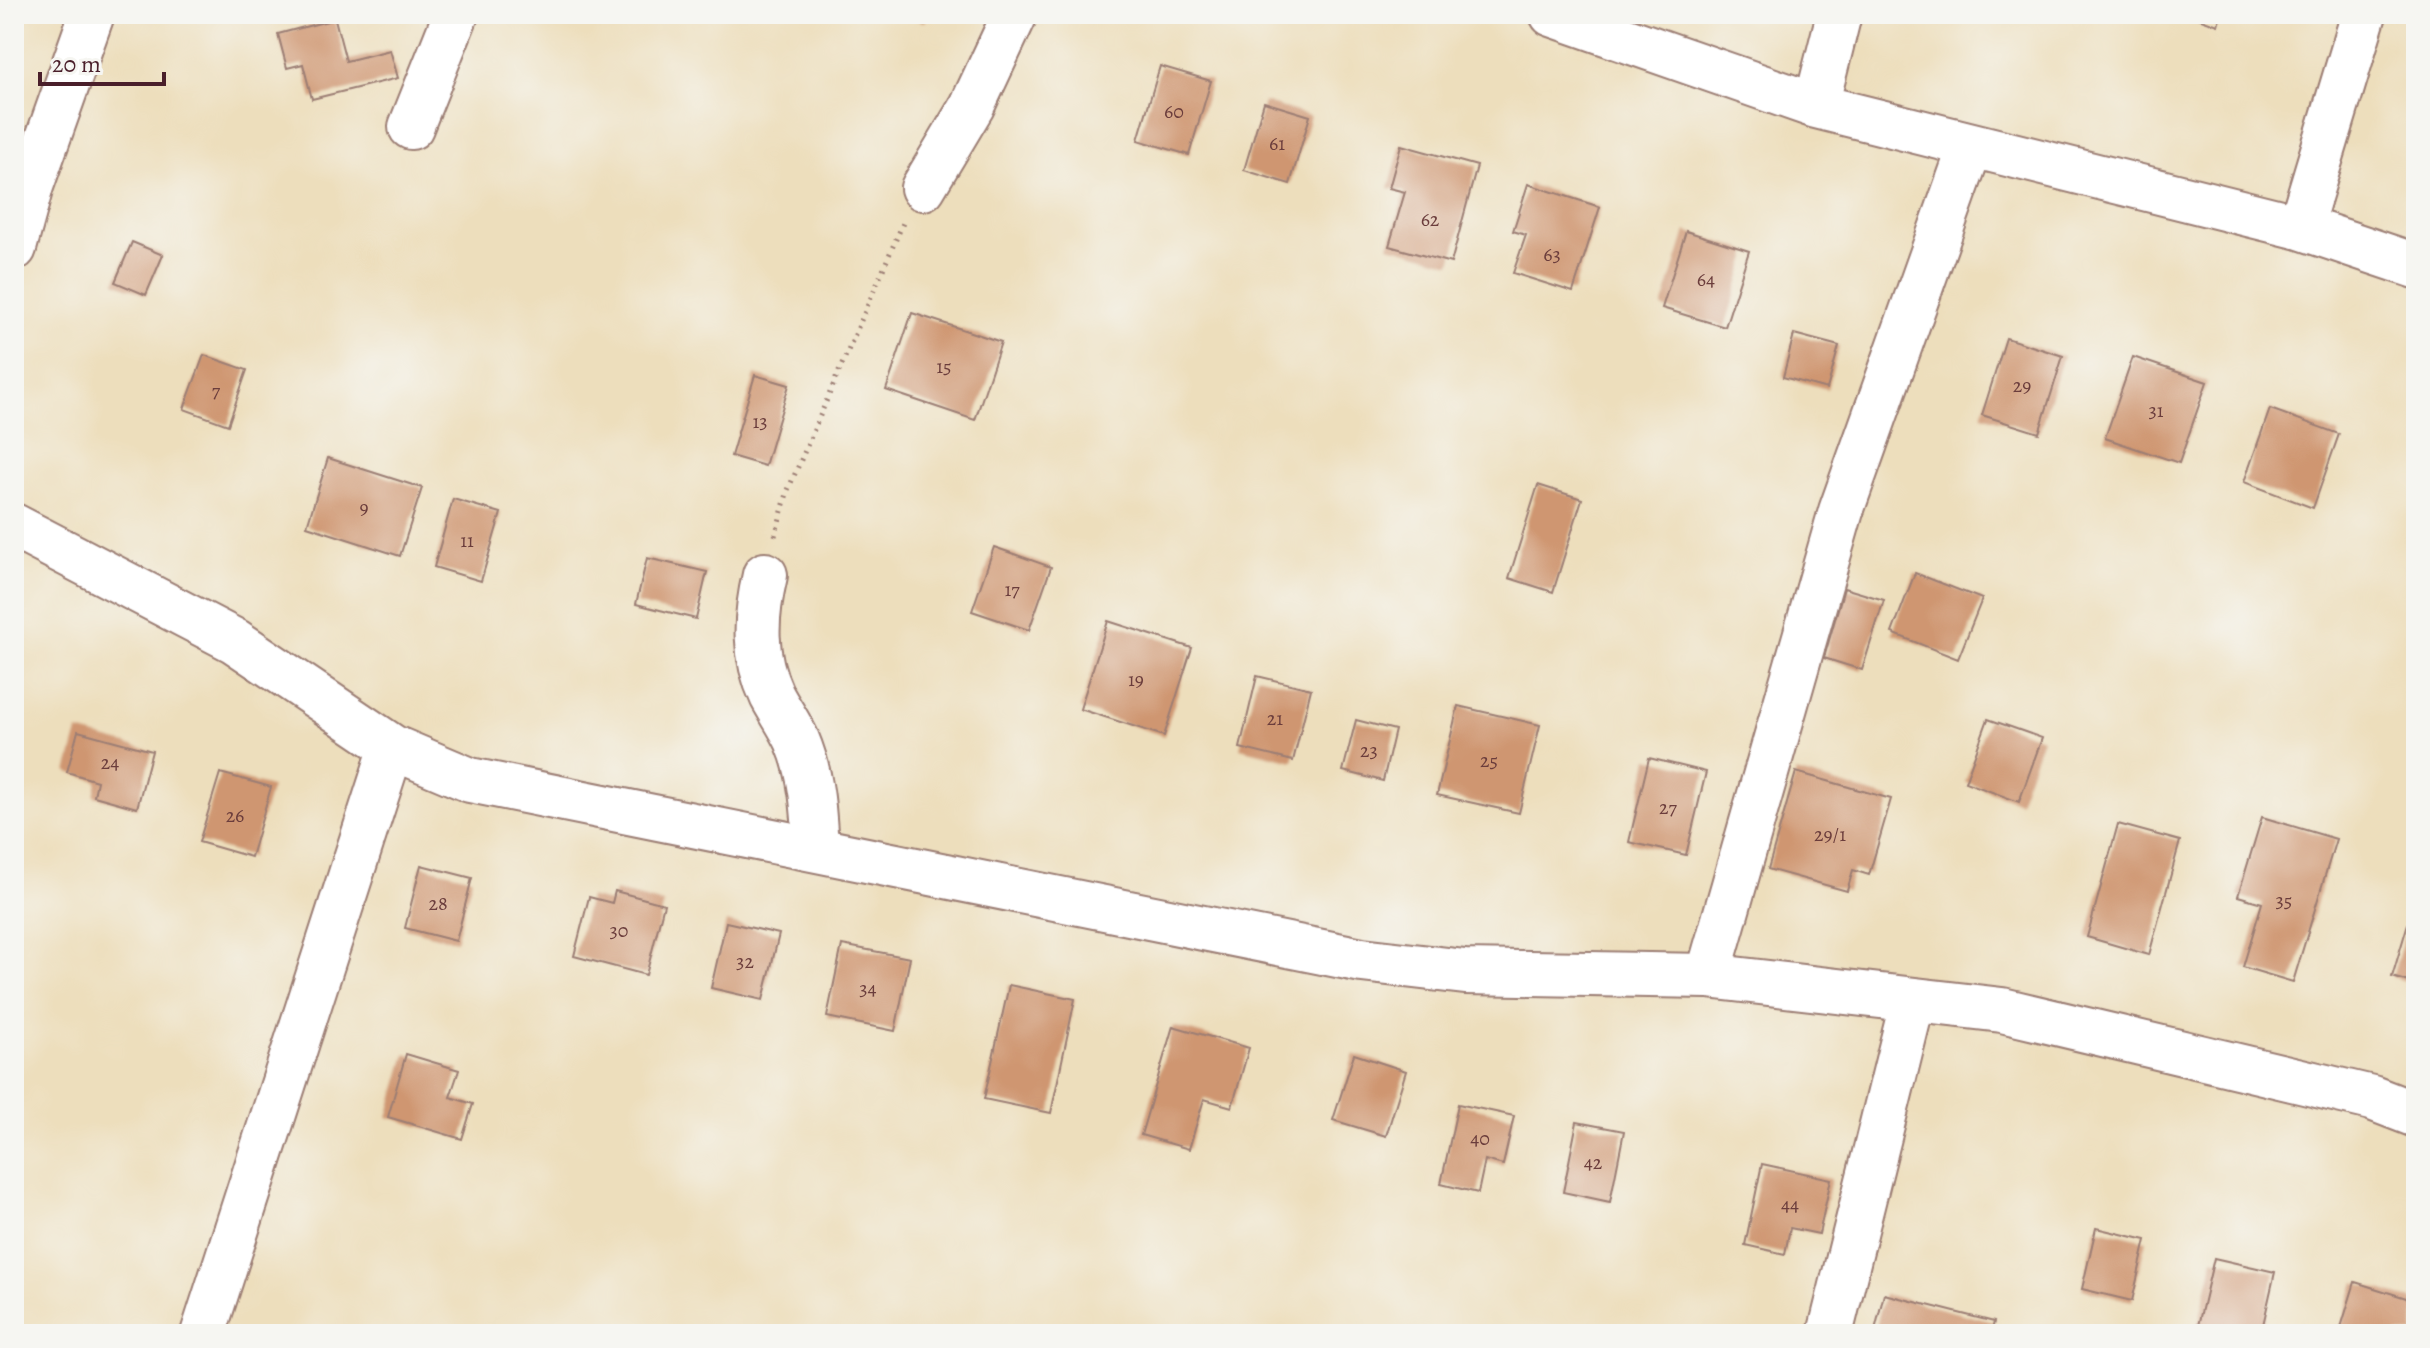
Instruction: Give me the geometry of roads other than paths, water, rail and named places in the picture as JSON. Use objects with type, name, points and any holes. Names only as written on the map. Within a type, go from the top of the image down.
[{"type":"street","points":[[14,248],[31,186],[92,14]]},
{"type":"street","points":[[411,127],[456,14]]},
{"type":"street","points":[[923,188],[972,106],[1015,14]]},
{"type":"street","points":[[1552,14],[1816,106],[2300,227],[2416,266]]},
{"type":"street","points":[[1816,106],[1839,14]]},
{"type":"street","points":[[2300,227],[2364,14]]},
{"type":"street","points":[[1708,976],[1841,511],[1971,145]]},
{"type":"street","points":[[14,526],[235,641],[392,747],[470,780],[1362,960],[1465,972],[1708,976],[2002,1010],[2372,1098],[2416,1115]]},
{"type":"street","points":[[765,575],[757,611],[756,635],[761,663],[772,695],[797,739],[806,765],[814,802],[816,849]]},
{"type":"street","points":[[203,1334],[392,747]]},
{"type":"street","points":[[1830,1334],[1913,1000]]}]
